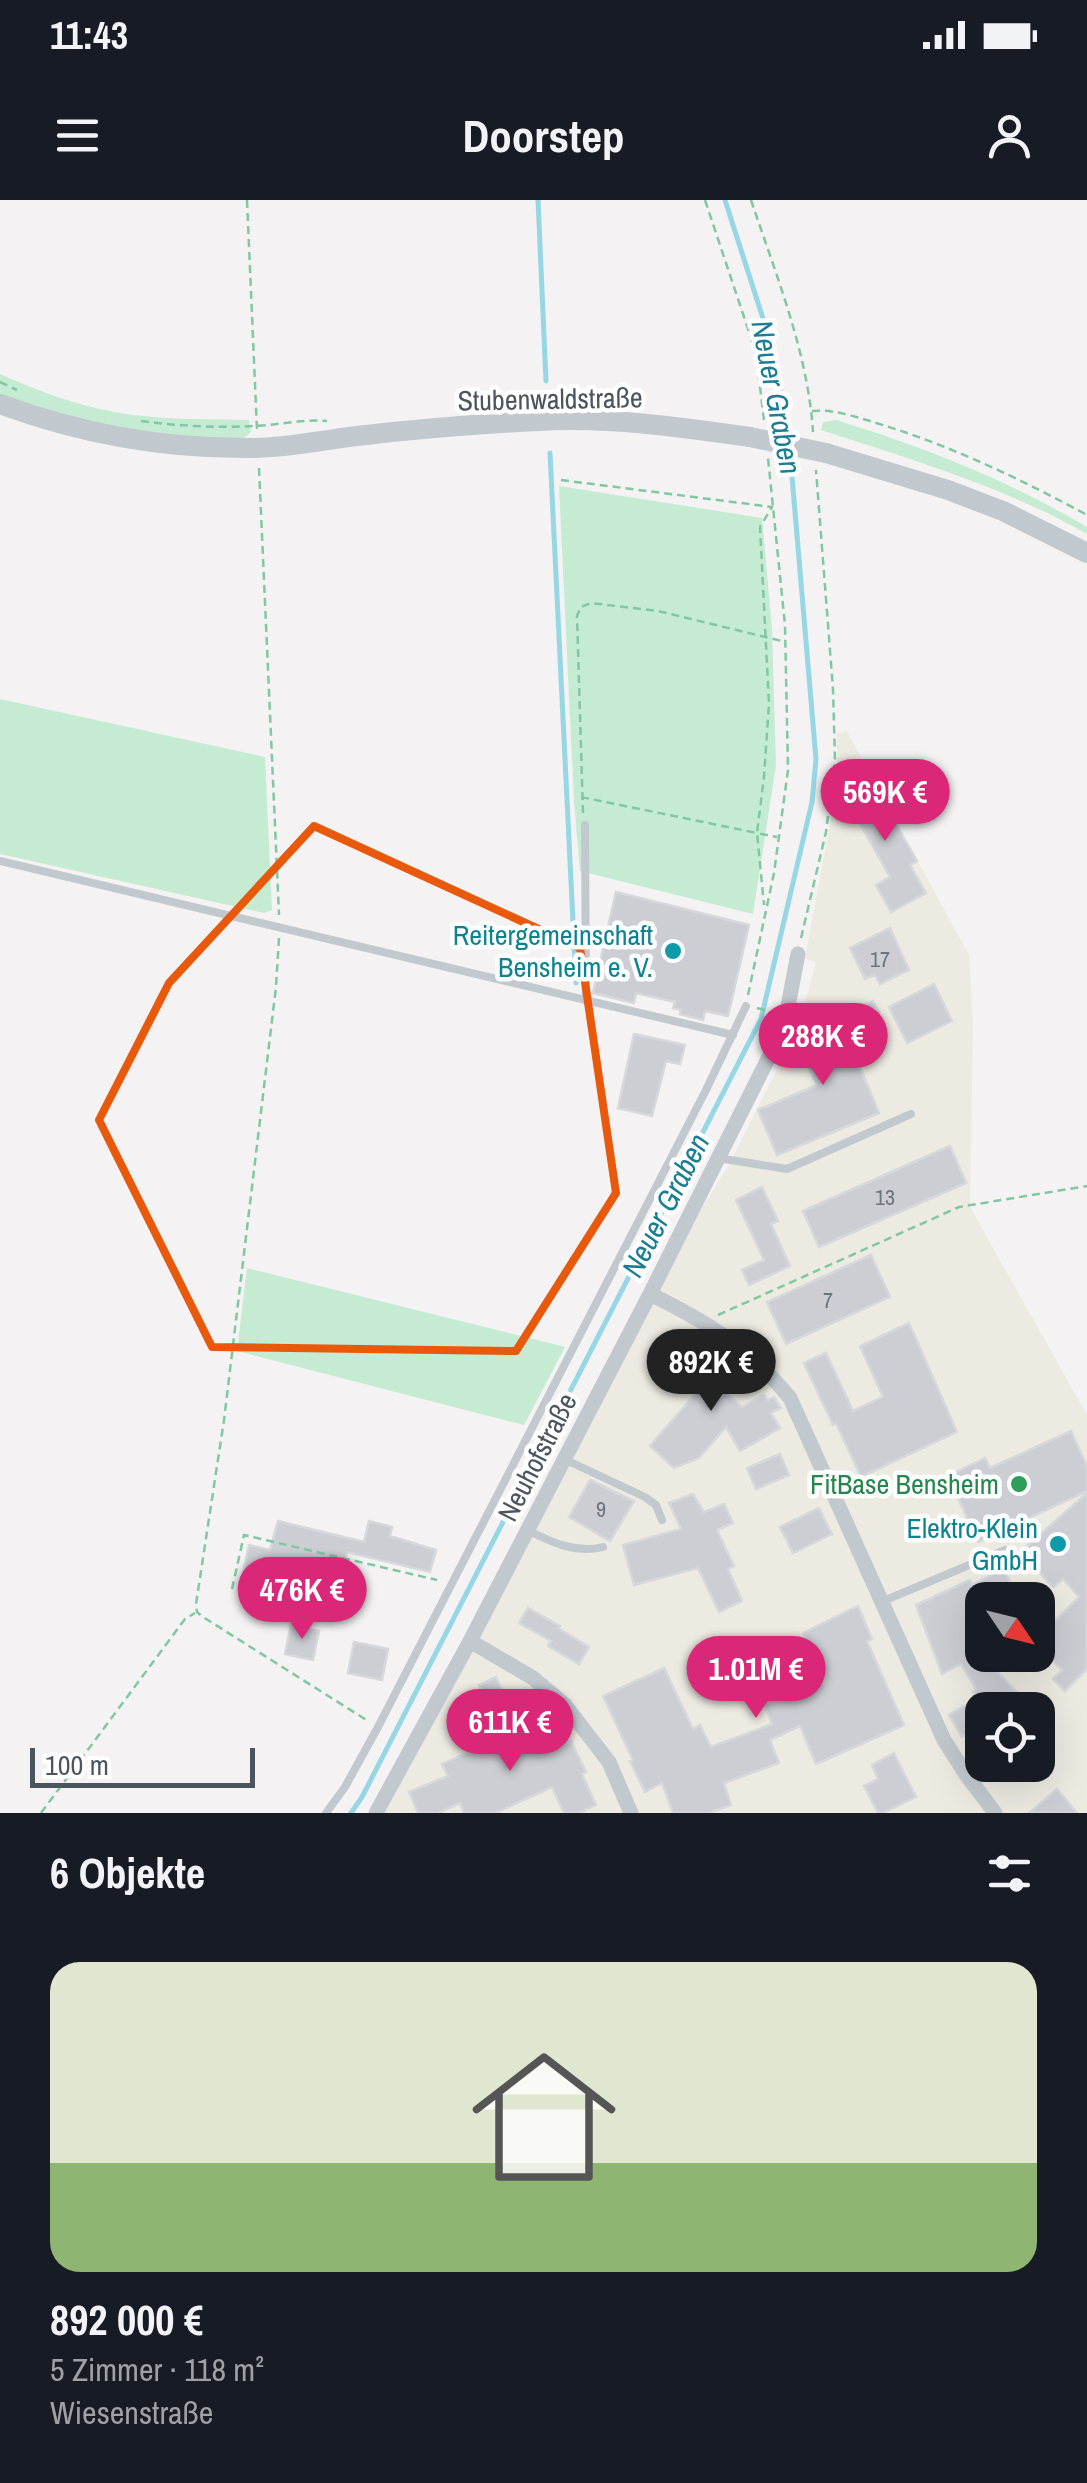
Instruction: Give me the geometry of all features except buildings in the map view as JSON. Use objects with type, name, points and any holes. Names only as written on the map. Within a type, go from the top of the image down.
[{"type":"street","name":"Stubenwaldstraße","points":[[0,404],[94,434],[191,447],[257,448],[543,421],[622,422],[750,437],[821,460],[910,478],[985,504],[1087,553]]},
{"type":"street","name":"Neuhofstraße","points":[[376,1813],[650,1294],[784,1027],[798,954]]},
{"type":"street","points":[[650,1294],[704,1321],[735,1342],[767,1370],[790,1398],[944,1740],[995,1813]]},
{"type":"street","points":[[470,1640],[533,1678],[564,1704],[609,1762],[631,1813]]},
{"type":"lane","points":[[585,825],[586,1001]]},
{"type":"lane","points":[[0,861],[733,1035]]},
{"type":"lane","name":"Neuhofstraße","points":[[326,1813],[378,1727],[749,1007]]},
{"type":"lane","points":[[718,1158],[787,1169],[911,1114]]},
{"type":"lane","points":[[564,1459],[646,1497],[656,1504],[662,1520]]},
{"type":"lane","points":[[527,1530],[567,1547],[602,1547]]},
{"type":"lane","points":[[881,1602],[1004,1550]]},
{"type":"path","points":[[197,1612],[274,1007],[280,926],[246,200]]},
{"type":"path","points":[[705,200],[756,352],[764,419]]},
{"type":"path","points":[[751,200],[801,358],[813,429]]},
{"type":"path","points":[[0,382],[26,394]]},
{"type":"path","points":[[812,410],[892,428],[1004,472],[1087,515]]},
{"type":"path","points":[[130,420],[192,427],[338,422]]},
{"type":"path","points":[[768,456],[786,642],[788,770],[749,1007],[769,1011]]},
{"type":"path","points":[[798,954],[826,832],[835,760],[821,460]]},
{"type":"path","points":[[561,480],[772,507]]},
{"type":"path","points":[[764,911],[756,834],[768,704],[760,527],[772,507]]},
{"type":"path","points":[[585,825],[576,616],[581,607],[591,603],[658,611],[786,642]]},
{"type":"path","points":[[581,797],[779,837]]},
{"type":"path","points":[[704,1321],[959,1206],[1087,1186]]},
{"type":"path","points":[[232,1589],[244,1535],[451,1584]]},
{"type":"path","points":[[197,1612],[378,1727]]},
{"type":"path","points":[[41,1813],[185,1620],[197,1612]]},
{"type":"highlighted area","points":[[314,826],[580,948],[616,1193],[516,1351],[212,1347],[99,1120],[169,983]]},
{"type":"shaded area","points":[[846,730],[969,955],[973,1024],[970,1207],[1087,1415],[1087,1813],[385,1813],[481,1633],[655,1283],[730,1163],[799,1025],[816,962],[805,958],[837,787],[837,734]]},
{"type":"green space","points":[[0,374],[99,409],[162,418],[249,420],[251,432],[241,441],[132,435],[0,397]]},
{"type":"green space","points":[[836,420],[933,453],[996,480],[1087,527],[1087,534],[990,488],[821,430],[823,422]]},
{"type":"green space","points":[[559,486],[762,518],[772,629],[776,766],[753,914],[580,871]]},
{"type":"green space","points":[[0,699],[265,757],[272,910],[264,913],[0,854]]},
{"type":"green space","points":[[247,1268],[565,1347],[524,1425],[237,1351]]},
{"type":"waterway","points":[[538,200],[546,381]]},
{"type":"waterway","name":"Neuer Graben","points":[[725,200],[775,356],[788,437]]},
{"type":"waterway","points":[[550,453],[576,983]]},
{"type":"waterway","name":"Neuer Graben","points":[[351,1813],[761,1019],[812,802],[816,759],[790,453]]},
{"type":"place","name":"Reitergemeinschaft Bensheim e. V.","points":[[673,951]]},
{"type":"place","name":"FitBase Bensheim","points":[[1019,1484]]},
{"type":"place","name":"Elektro-Klein GmbH","points":[[1058,1544]]}]
